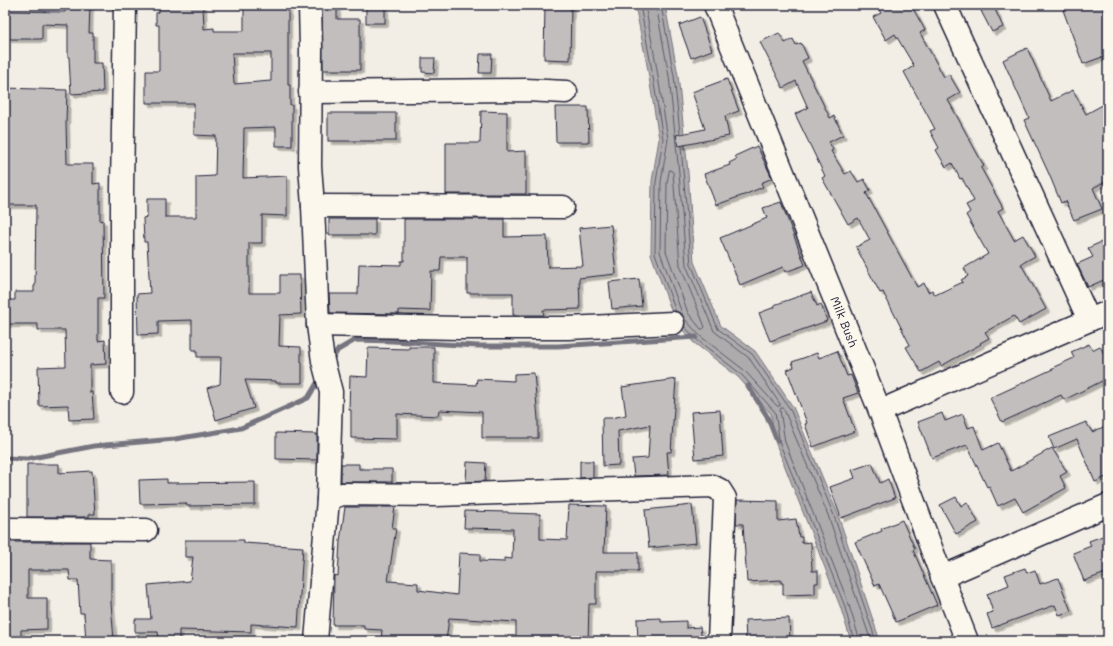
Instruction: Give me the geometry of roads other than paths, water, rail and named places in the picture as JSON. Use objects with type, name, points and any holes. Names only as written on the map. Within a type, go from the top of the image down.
[{"type":"street","points":[[122,392],[122,189],[125,5]]},
{"type":"street","points":[[310,5],[310,166],[318,325],[323,361],[330,392],[328,499],[316,641]]},
{"type":"street","name":"Milk Bush","points":[[715,5],[880,411],[967,641]]},
{"type":"street","points":[[880,411],[1099,316],[945,5]]},
{"type":"street","points":[[310,92],[526,90],[566,92]]},
{"type":"street","points":[[313,206],[563,207]]},
{"type":"street","points":[[318,325],[459,328],[568,328],[673,323]]},
{"type":"street","points":[[328,499],[342,494],[436,495],[712,486],[720,490],[725,498],[719,641]]},
{"type":"street","points":[[942,577],[1108,505]]},
{"type":"street","points":[[5,529],[146,530]]},
{"type":"water","points":[[635,5],[665,5],[678,75],[688,172],[694,262],[721,326],[755,351],[793,407],[837,512],[880,641],[851,641],[840,606],[776,444],[771,414],[738,377],[693,342],[675,321],[651,254],[652,181],[659,139],[647,65]]},
{"type":"waterway","points":[[331,361],[338,350],[355,340],[478,346],[558,346],[696,337]]},
{"type":"waterway","points":[[5,458],[27,459],[94,446],[175,439],[241,428],[308,398],[320,378]]},
{"type":"waterway","points":[[748,386],[767,416],[777,441]]}]
